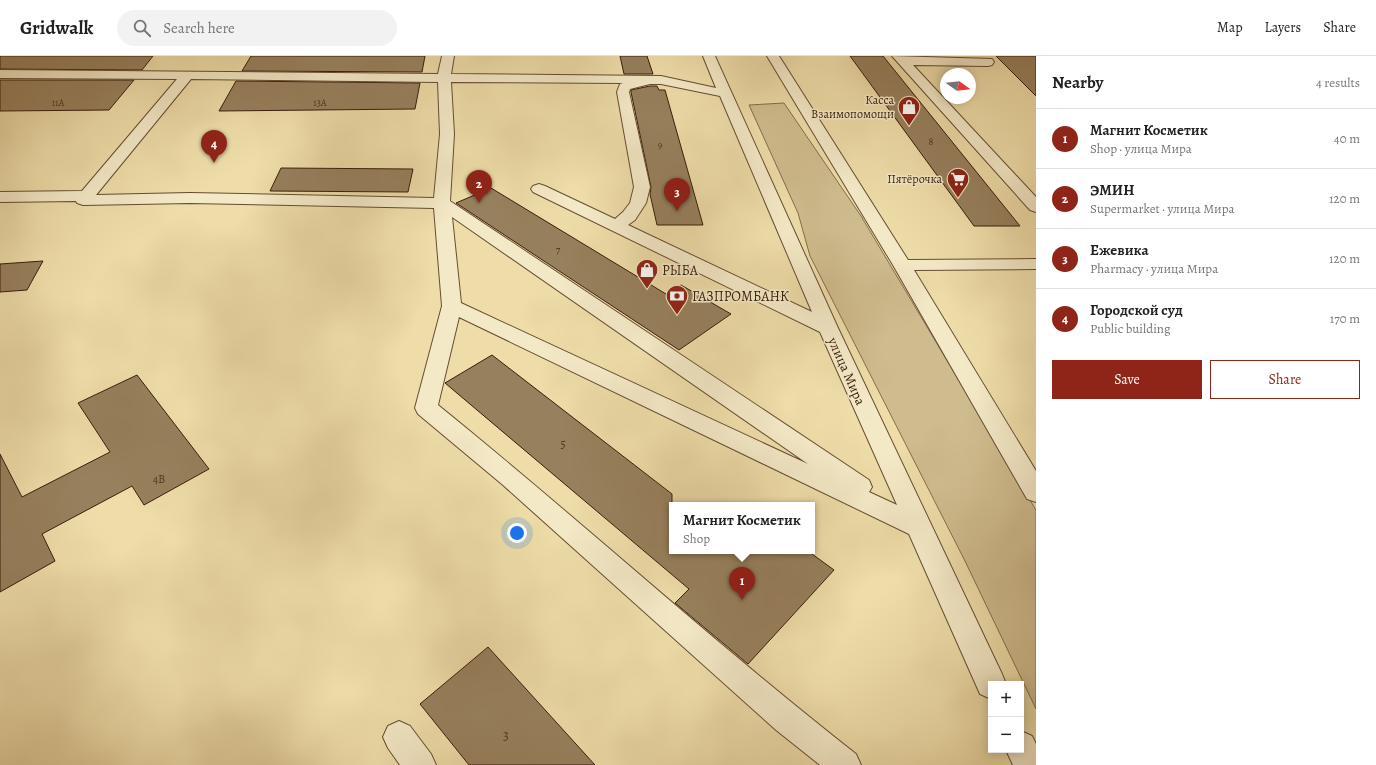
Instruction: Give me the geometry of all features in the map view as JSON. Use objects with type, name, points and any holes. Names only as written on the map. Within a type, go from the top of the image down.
[{"type":"street","points":[[448,56],[444,77],[446,134],[442,203],[452,306],[426,408],[511,478],[787,719],[845,765]]},
{"type":"street","name":"улица Мира","points":[[709,56],[828,328],[917,526],[990,681]]},
{"type":"street","points":[[773,56],[902,265],[1036,492]]},
{"type":"street","points":[[900,59],[988,62]]},
{"type":"street","points":[[900,59],[1036,207]]},
{"type":"street","points":[[0,74],[661,80],[724,93]]},
{"type":"street","points":[[186,76],[83,200],[190,198],[442,203],[917,526]]},
{"type":"street","points":[[617,226],[629,216],[638,203],[642,187],[623,92],[625,87],[640,82],[661,80]]},
{"type":"street","points":[[539,189],[828,328]]},
{"type":"street","points":[[0,197],[86,196]]},
{"type":"street","points":[[902,265],[1036,264]]},
{"type":"street","points":[[452,306],[917,526]]},
{"type":"street","points":[[399,737],[420,765]]},
{"type":"street","points":[[1023,753],[1029,765]]},
{"type":"shaded area","points":[[784,103],[861,216],[1036,510],[1036,709],[1024,681],[1023,681],[965,561],[810,256],[798,213],[749,105]]},
{"type":"building","points":[[0,56],[153,56],[142,70],[0,69]]},
{"type":"building","points":[[251,56],[425,56],[422,72],[242,71]]},
{"type":"building","points":[[620,56],[647,56],[653,74],[624,74]]},
{"type":"building","points":[[850,56],[883,56],[1020,226],[974,226]]},
{"type":"building","points":[[996,56],[1036,56],[1036,96]]},
{"type":"building","points":[[0,80],[134,80],[109,110],[0,111]]},
{"type":"building","points":[[236,81],[420,83],[415,109],[219,111]]},
{"type":"building","points":[[657,86],[659,90],[665,90],[703,225],[657,225],[650,194],[651,187],[631,92],[631,90]]},
{"type":"building","points":[[281,168],[413,169],[408,192],[270,191]]},
{"type":"building","points":[[491,188],[666,294],[681,285],[731,314],[679,350],[456,203]]},
{"type":"building","points":[[43,261],[27,290],[0,292],[0,264]]},
{"type":"building","points":[[492,355],[672,494],[672,502],[669,502],[669,554],[812,554],[834,570],[748,664],[675,603],[689,589],[445,383]]},
{"type":"building","points":[[137,375],[209,469],[144,505],[132,486],[42,534],[55,561],[0,592],[0,454],[22,497],[110,452],[78,403]]},
{"type":"building","points":[[488,647],[595,765],[469,765],[420,704]]},
{"type":"place","name":"Касса Взаимопомощи","points":[[909,126]]},
{"type":"place","name":"Городской суд","points":[[214,163]]},
{"type":"place","name":"Пятёрочка","points":[[958,198]]},
{"type":"place","name":"ЭМИН","points":[[479,203]]},
{"type":"place","name":"Ежевика","points":[[677,211]]},
{"type":"place","name":"РЫБА","points":[[647,290]]},
{"type":"place","name":"ГАЗПРОМБАНК","points":[[677,316]]},
{"type":"place","name":"Магнит Косметик","points":[[742,600]]}]
